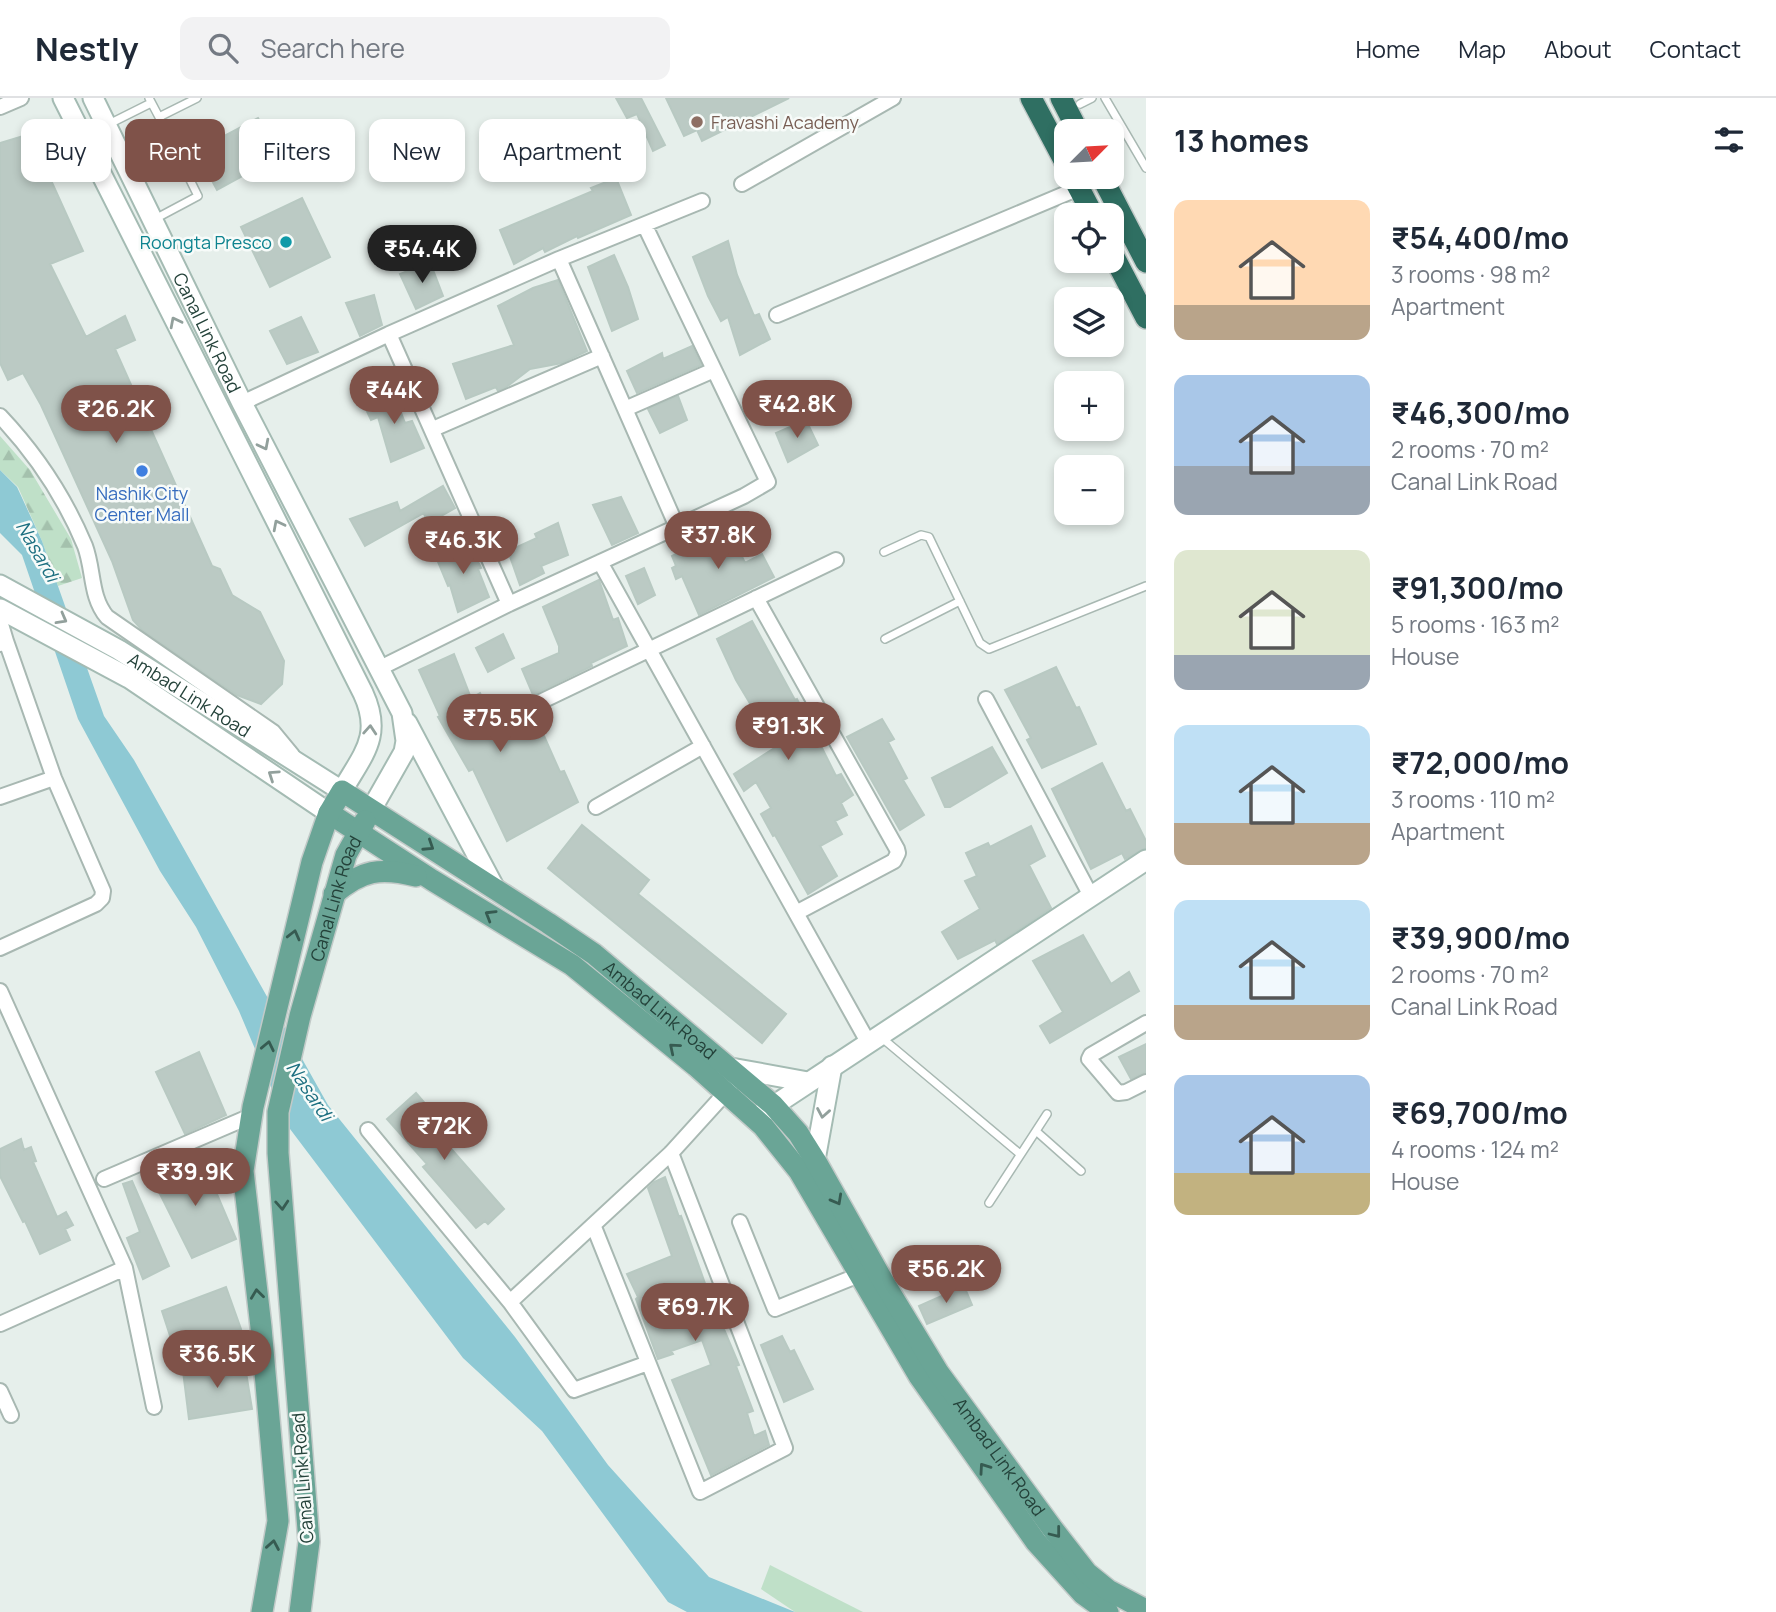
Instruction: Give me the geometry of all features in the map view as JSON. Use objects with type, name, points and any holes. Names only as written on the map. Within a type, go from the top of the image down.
[{"type":"highway","points":[[1031,98],[1054,141]]},
{"type":"highway","points":[[1108,189],[1146,262]]},
{"type":"highway","points":[[1122,273],[1146,318]]},
{"type":"main road","name":"Canal Link Road","points":[[63,98],[367,702],[373,732],[330,813],[312,862],[251,1116],[243,1171],[261,1327],[278,1521],[262,1612]]},
{"type":"main road","name":"Canal Link Road","points":[[93,98],[103,119]]},
{"type":"main road","name":"Canal Link Road","points":[[111,135],[242,403],[402,713],[406,741],[404,752],[346,855],[300,1016],[278,1112],[278,1153],[309,1542],[300,1612]]},
{"type":"main road","name":"Ambad Link Road","points":[[2,586],[251,726],[299,764],[593,954],[773,1105],[798,1133],[939,1372],[997,1454],[1087,1573],[1108,1590],[1146,1610]]},
{"type":"main road","name":"Ambad Link Road","points":[[0,609],[9,620],[129,678],[432,880],[572,965],[754,1118],[776,1140],[799,1171],[919,1376],[1036,1542],[1083,1594],[1108,1612]]},
{"type":"main road","points":[[402,713],[495,889]]},
{"type":"main road","points":[[754,1118],[1146,860]]},
{"type":"main road","points":[[334,894],[358,876],[380,871],[400,872],[432,880]]},
{"type":"main road","points":[[815,1160],[832,1066]]},
{"type":"main road","points":[[736,1072],[808,1082]]},
{"type":"street","points":[[0,107],[21,98]]},
{"type":"street","points":[[742,184],[893,98]]},
{"type":"street","points":[[778,315],[1060,189]]},
{"type":"street","points":[[242,403],[559,259],[702,201]]},
{"type":"street","points":[[378,668],[509,604],[744,496],[768,482],[645,226]]},
{"type":"street","points":[[559,259],[677,527]]},
{"type":"street","points":[[389,334],[509,604]]},
{"type":"street","points":[[433,429],[602,356]]},
{"type":"street","points":[[625,409],[714,370]]},
{"type":"street","points":[[0,416],[53,482],[64,502],[86,549],[97,602],[103,613],[251,726]]},
{"type":"street","points":[[538,702],[835,560]]},
{"type":"street","points":[[600,562],[796,913],[874,1039]]},
{"type":"street","points":[[756,598],[898,853],[894,861],[796,913]]},
{"type":"street","points":[[0,948],[96,904],[102,898],[103,891],[54,778],[3,642],[9,620]]},
{"type":"street","points":[[986,699],[1091,896]]},
{"type":"street","points":[[596,807],[703,746]]},
{"type":"street","points":[[0,797],[54,778]]},
{"type":"street","points":[[0,990],[125,1268],[155,1407]]},
{"type":"street","points":[[1146,1023],[1091,1055],[1089,1059],[1118,1093],[1126,1093],[1146,1082]]},
{"type":"street","points":[[510,1301],[594,1227],[671,1153],[726,1093],[736,1072]]},
{"type":"street","points":[[104,1179],[251,1116]]},
{"type":"street","points":[[368,1130],[510,1301],[574,1390],[648,1363]]},
{"type":"street","points":[[594,1227],[700,1492],[785,1448],[671,1153]]},
{"type":"street","points":[[740,1222],[775,1309],[859,1275]]},
{"type":"street","points":[[0,1324],[125,1268]]},
{"type":"street","points":[[0,1391],[11,1415]]},
{"type":"lane","points":[[159,117],[197,98]]},
{"type":"lane","points":[[1105,98],[1146,168]]},
{"type":"lane","points":[[111,122],[150,101],[198,196],[153,220]]},
{"type":"lane","points":[[884,552],[921,535],[929,537],[980,643],[989,649],[1146,586]]},
{"type":"lane","points":[[885,639],[960,601]]},
{"type":"lane","points":[[874,1039],[1020,1154]]},
{"type":"lane","points":[[989,1203],[1047,1114]]},
{"type":"lane","points":[[1036,1131],[1081,1171]]},
{"type":"green space","points":[[0,436],[30,470],[71,539],[82,578],[58,586],[18,487],[0,470]]},
{"type":"green space","points":[[770,1565],[863,1612],[795,1612],[761,1589]]},
{"type":"water","name":"Nasardi","points":[[0,470],[17,487],[42,541],[104,716],[134,760],[328,1105],[515,1337],[608,1465],[709,1577],[795,1612],[687,1612],[668,1602],[542,1431],[463,1358],[287,1125],[239,1011],[196,927],[160,871],[78,719],[22,555],[0,533]]},
{"type":"building","points":[[616,98],[641,98],[665,145],[653,151],[646,135],[646,119],[639,119],[637,114],[627,118]]},
{"type":"building","points":[[666,98],[789,98],[702,141],[697,130],[684,136]]},
{"type":"building","points":[[239,128],[239,178],[217,190],[213,182],[225,182],[225,136]]},
{"type":"building","points":[[21,137],[21,182],[52,182],[83,251],[50,264],[86,337],[125,316],[135,340],[115,349],[212,566],[220,569],[232,595],[260,612],[284,661],[282,684],[261,704],[237,695],[142,630],[133,620],[112,561],[41,405],[23,373],[8,380],[0,363],[0,143]]},
{"type":"building","points":[[606,182],[618,182],[631,215],[545,252],[543,248],[514,264],[500,230],[593,191],[591,188]]},
{"type":"building","name":"Roongta Presco","points":[[302,198],[330,257],[270,287],[241,227]]},
{"type":"building","points":[[728,241],[737,275],[754,316],[759,314],[770,339],[740,355],[728,317],[721,321],[693,257]]},
{"type":"building","points":[[614,255],[638,319],[612,331],[588,267]]},
{"type":"building","points":[[430,262],[443,296],[416,309],[400,274]]},
{"type":"building","points":[[558,280],[587,351],[562,363],[530,369],[498,391],[496,387],[466,399],[453,364],[514,345],[498,306],[533,288]]},
{"type":"building","points":[[374,295],[382,325],[360,336],[346,303]]},
{"type":"building","points":[[301,317],[318,352],[287,364],[270,331]]},
{"type":"building","points":[[692,346],[701,365],[637,393],[627,371],[662,353],[663,359]]},
{"type":"building","points":[[392,389],[405,423],[412,421],[424,448],[391,462],[378,417],[371,420],[363,403]]},
{"type":"building","points":[[678,396],[687,420],[660,433],[648,409]]},
{"type":"building","points":[[806,420],[818,445],[788,462],[776,433]]},
{"type":"building","points":[[443,486],[455,508],[427,524],[424,513],[365,546],[350,519],[397,502],[400,511]]},
{"type":"building","points":[[621,497],[638,533],[612,545],[593,505]]},
{"type":"building","points":[[558,523],[568,555],[541,566],[544,573],[520,585],[508,551],[537,538],[535,534]]},
{"type":"building","points":[[728,527],[745,563],[762,554],[774,577],[699,615],[682,576],[676,579],[672,568],[676,566],[672,556]]},
{"type":"building","points":[[468,541],[481,568],[478,569],[489,597],[458,612],[450,585],[448,586],[436,557]]},
{"type":"building","points":[[644,568],[655,595],[638,604],[626,576]]},
{"type":"building","points":[[599,580],[613,620],[618,618],[627,646],[533,695],[522,669],[559,653],[559,646],[543,607]]},
{"type":"building","points":[[752,621],[795,700],[797,699],[836,776],[841,774],[853,795],[841,803],[847,815],[835,821],[842,834],[820,846],[837,876],[808,894],[761,814],[771,808],[756,782],[744,791],[734,774],[776,747],[736,680],[717,639]]},
{"type":"building","points":[[503,634],[514,658],[488,672],[476,648]]},
{"type":"building","points":[[454,654],[471,698],[480,693],[502,735],[537,720],[560,772],[564,771],[578,802],[507,841],[473,769],[469,771],[438,717],[440,716],[419,670]]},
{"type":"building","points":[[1056,667],[1096,744],[1042,768],[1027,740],[1031,738],[1005,690]]},
{"type":"building","points":[[882,719],[894,739],[888,742],[907,778],[903,780],[924,815],[900,830],[847,737]]},
{"type":"building","points":[[992,747],[1007,773],[950,807],[945,807],[932,778]]},
{"type":"building","points":[[1102,763],[1126,811],[1130,809],[1146,841],[1146,848],[1125,859],[1122,853],[1091,869],[1052,789]]},
{"type":"building","points":[[582,825],[649,880],[638,894],[786,1014],[762,1043],[548,868]]},
{"type":"building","points":[[1031,826],[1045,856],[1029,865],[1051,908],[997,944],[995,940],[958,959],[942,932],[980,909],[965,881],[977,876],[966,853],[988,843],[990,847]]},
{"type":"building","points":[[1083,935],[1111,984],[1129,972],[1139,991],[1050,1043],[1040,1026],[1063,1012],[1033,961]]},
{"type":"building","points":[[1146,1044],[1146,1072],[1131,1079],[1119,1057]]},
{"type":"building","points":[[199,1052],[226,1115],[185,1134],[156,1072]]},
{"type":"building","points":[[416,1093],[446,1128],[439,1135],[504,1209],[488,1224],[485,1221],[476,1228],[423,1167],[427,1164],[387,1119]]},
{"type":"building","points":[[21,1139],[24,1150],[31,1147],[36,1161],[33,1162],[57,1217],[66,1212],[73,1225],[65,1229],[70,1240],[40,1254],[0,1176],[0,1149]]},
{"type":"building","points":[[202,1159],[236,1239],[192,1258],[153,1180]]},
{"type":"building","points":[[665,1177],[739,1365],[736,1366],[753,1411],[747,1413],[754,1436],[765,1431],[769,1445],[711,1475],[672,1380],[711,1365],[702,1340],[671,1351],[673,1354],[658,1359],[636,1299],[638,1297],[627,1274],[672,1256],[648,1188]]},
{"type":"building","points":[[132,1181],[169,1266],[143,1279],[127,1238],[140,1232],[123,1184]]},
{"type":"building","points":[[964,1286],[972,1305],[927,1324],[919,1306]]},
{"type":"building","points":[[226,1287],[241,1329],[175,1351],[162,1311]]},
{"type":"building","points":[[782,1336],[790,1352],[794,1350],[813,1389],[784,1402],[761,1345]]},
{"type":"building","points":[[244,1360],[252,1409],[189,1419],[183,1371]]},
{"type":"place","name":"Fravashi Academy","points":[[697,122]]},
{"type":"place","name":"Roongta Presco","points":[[286,242]]},
{"type":"place","name":"Nashik City Center Mall","points":[[142,471]]}]
